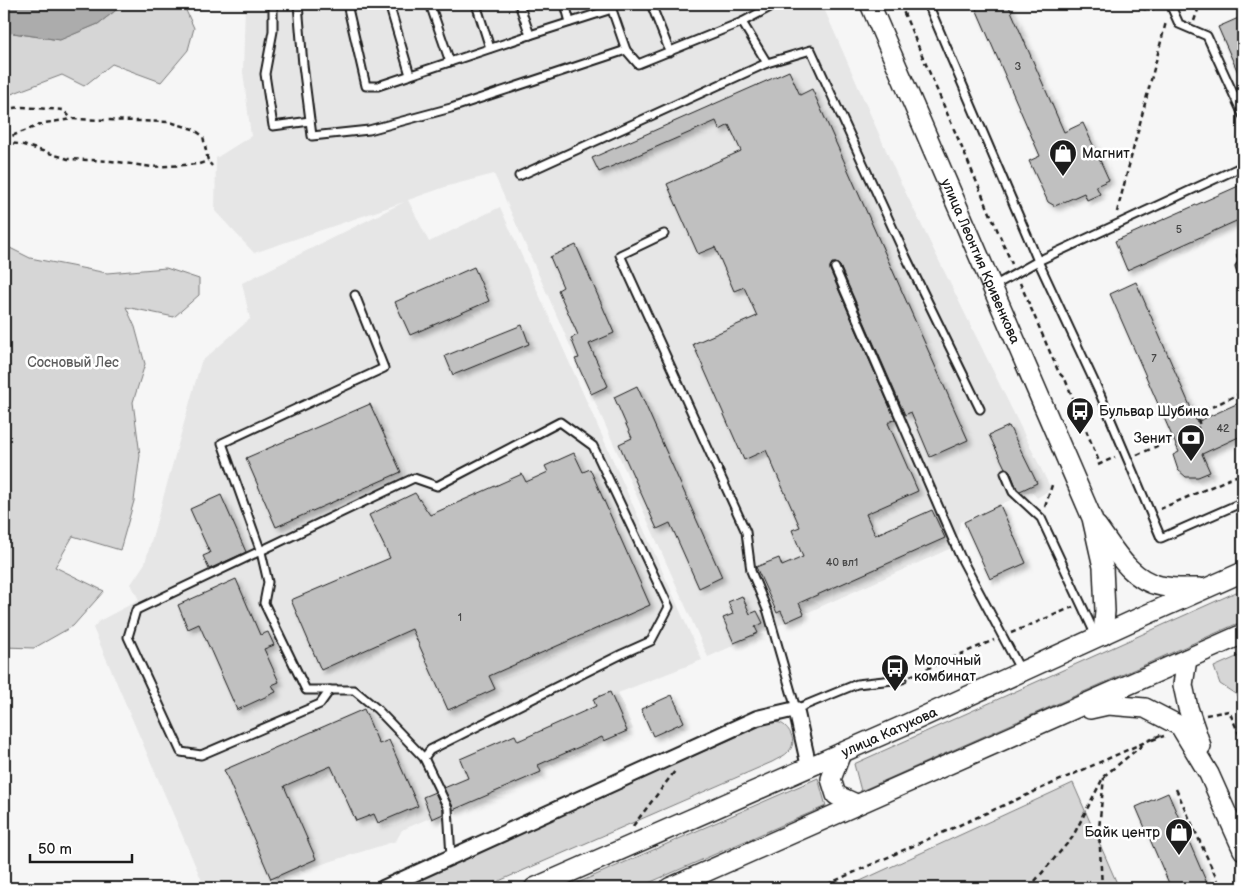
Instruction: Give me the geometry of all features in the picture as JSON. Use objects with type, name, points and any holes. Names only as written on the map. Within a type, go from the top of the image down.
[{"type":"main road","name":"улица Леонтия Кривенкова","points":[[870,4],[1092,518]]},
{"type":"main road","points":[[1092,518],[1122,560],[1140,578],[1160,586],[1208,588]]},
{"type":"main road","points":[[1092,518],[1103,567],[1105,611],[1100,636]]},
{"type":"main road","name":"улица Катукова","points":[[534,888],[841,753],[1243,572]]},
{"type":"main road","points":[[669,888],[1243,634]]},
{"type":"main road","points":[[1179,726],[1187,659]]},
{"type":"main road","points":[[1062,714],[1108,705],[1145,708],[1179,726],[1209,774],[1243,850]]},
{"type":"main road","points":[[841,753],[831,779],[836,795],[856,804]]},
{"type":"street","points":[[384,888],[757,718],[796,708],[809,767]]},
{"type":"lane","points":[[273,4],[273,31],[264,74],[273,126],[310,121]]},
{"type":"lane","points":[[298,4],[312,136],[369,130],[451,108],[626,50]]},
{"type":"lane","points":[[348,4],[366,86],[378,86],[611,7],[626,50],[638,64],[742,22],[776,4]]},
{"type":"lane","points":[[389,4],[410,75]]},
{"type":"lane","points":[[430,4],[450,62]]},
{"type":"lane","points":[[476,4],[490,48]]},
{"type":"lane","points":[[519,4],[530,35]]},
{"type":"lane","points":[[565,4],[570,22]]},
{"type":"lane","points":[[651,4],[670,52]]},
{"type":"lane","points":[[928,4],[1038,261],[1100,394],[1161,538],[1243,502]]},
{"type":"lane","points":[[1170,4],[1180,24],[1207,36],[1243,115]]},
{"type":"lane","points":[[742,22],[767,63]]},
{"type":"lane","points":[[519,176],[767,63],[811,50],[906,257],[980,409]]},
{"type":"lane","points":[[992,287],[1038,261],[1243,166]]},
{"type":"lane","points":[[664,234],[620,255],[746,532],[751,571],[768,612],[796,708],[857,684],[902,679]]},
{"type":"lane","points":[[1240,267],[1243,275]]},
{"type":"lane","points":[[835,268],[960,556],[1021,672]]},
{"type":"lane","points":[[355,295],[384,368],[222,444],[261,552],[268,582],[264,602],[306,690],[354,690],[377,709],[424,758],[448,808],[451,857]]},
{"type":"lane","points":[[330,690],[320,704],[200,755],[180,752],[128,637],[136,610],[414,478],[437,486],[560,422],[593,446],[669,607],[651,641],[430,750],[424,758]]},
{"type":"lane","points":[[1005,473],[1013,492],[1041,518],[1081,604],[1100,636]]},
{"type":"path","points":[[900,4],[1059,373],[1065,379],[1099,464],[1200,427],[1197,414],[1243,392]]},
{"type":"path","points":[[1114,226],[1170,4],[1147,10],[1133,4]]},
{"type":"path","points":[[1191,29],[1200,4]]},
{"type":"path","points":[[4,109],[22,107],[63,110],[72,119]]},
{"type":"path","points":[[4,141],[45,123],[72,119],[170,122],[193,129],[203,136],[208,161],[212,166]]},
{"type":"path","points":[[4,141],[68,159],[111,161],[152,167],[199,164],[208,161]]},
{"type":"path","points":[[1150,513],[1243,473]]},
{"type":"path","points":[[1041,518],[1052,485]]},
{"type":"path","points":[[1009,634],[1081,604]]},
{"type":"path","points":[[902,679],[1000,638]]},
{"type":"path","points":[[819,888],[1179,726],[1229,711],[1243,743]]},
{"type":"path","points":[[1029,888],[1072,838],[1104,776],[1147,742],[1179,726]]},
{"type":"path","points":[[633,826],[675,771]]},
{"type":"path","points":[[1102,888],[1099,829],[1104,776]]},
{"type":"path","points":[[1176,789],[1221,888]]},
{"type":"shaded area","points":[[14,4],[124,4],[98,24],[60,40],[13,33],[8,16]]},
{"type":"shaded area","points":[[245,4],[822,4],[896,173],[1051,489],[1037,498],[1031,491],[960,522],[956,546],[708,657],[494,174],[448,186],[408,200],[429,242],[500,207],[702,660],[618,693],[633,729],[402,830],[396,841],[246,888],[205,888],[93,628],[99,621],[139,600],[131,584],[145,563],[201,362],[250,319],[242,283],[404,202],[254,253],[215,211],[216,158],[251,136],[243,72]]},
{"type":"green space","points":[[4,4],[13,33],[59,40],[98,24],[124,4],[183,4],[194,28],[188,50],[161,82],[112,64],[84,86],[62,75],[4,96]]},
{"type":"green space","name":"Сосновый Лес","points":[[4,245],[30,258],[107,273],[166,268],[199,279],[199,295],[174,317],[126,307],[135,327],[145,364],[133,402],[140,455],[134,501],[120,550],[73,536],[55,567],[104,591],[73,626],[34,648],[4,647]]},
{"type":"green space","points":[[1243,589],[1243,621],[861,791],[854,764]]},
{"type":"green space","points":[[1243,654],[1243,699],[1220,684],[1214,667]]},
{"type":"green space","points":[[770,722],[780,723],[785,726],[790,731],[793,742],[787,753],[772,762],[483,888],[395,888]]},
{"type":"green space","points":[[818,778],[826,806],[637,888],[566,888]]},
{"type":"green space","points":[[1073,783],[1119,888],[845,888]]},
{"type":"building","points":[[974,4],[1008,4],[1064,132],[1083,123],[1109,180],[1096,186],[1100,194],[1087,200],[1084,193],[1055,206],[1048,202],[1029,161],[1040,156]]},
{"type":"building","points":[[1243,16],[1243,84],[1218,27]]},
{"type":"building","points":[[789,71],[800,95],[812,89],[968,440],[930,457],[911,412],[905,415],[840,266],[832,263],[830,270],[895,419],[888,423],[918,491],[866,514],[875,535],[932,510],[945,538],[799,603],[804,614],[786,622],[781,611],[777,613],[756,567],[779,558],[782,566],[803,557],[792,530],[800,527],[766,450],[744,460],[693,344],[757,316],[744,287],[734,291],[715,247],[698,254],[667,184],[741,151],[729,125],[720,130],[716,121],[599,172],[592,158]]},
{"type":"building","points":[[1243,184],[1243,218],[1127,270],[1115,241]]},
{"type":"building","points":[[576,245],[614,333],[589,344],[608,386],[591,394],[575,359],[579,358],[571,338],[578,335],[558,290],[563,287],[550,257]]},
{"type":"building","points":[[474,267],[489,301],[410,335],[395,302]]},
{"type":"building","points":[[1136,282],[1197,422],[1243,401],[1243,435],[1202,454],[1210,472],[1198,477],[1186,477],[1178,470],[1173,455],[1179,452],[1110,294]]},
{"type":"building","points":[[522,325],[529,344],[453,375],[445,356]]},
{"type":"building","points":[[637,386],[722,577],[699,588],[670,523],[657,529],[619,444],[632,438],[614,397]]},
{"type":"building","points":[[370,404],[401,472],[276,527],[246,458]]},
{"type":"building","points":[[1009,426],[1037,483],[1020,491],[1017,489],[1010,471],[1005,468],[989,435]]},
{"type":"building","points":[[574,453],[583,472],[590,469],[650,605],[489,676],[495,689],[448,710],[412,629],[321,670],[291,600],[390,558],[369,515],[415,493],[430,515],[522,474],[526,482],[548,472],[545,466]]},
{"type":"building","points":[[221,495],[246,552],[209,569],[203,556],[210,553],[190,509]]},
{"type":"building","points":[[1000,505],[1026,563],[990,579],[964,522]]},
{"type":"building","points":[[236,579],[260,635],[268,632],[274,645],[264,649],[279,682],[272,685],[276,692],[237,710],[199,624],[188,629],[178,605]]},
{"type":"building","points":[[742,596],[750,614],[757,611],[763,623],[755,627],[758,633],[734,643],[723,618],[733,614],[728,602]]},
{"type":"building","points":[[610,692],[627,731],[604,741],[602,737],[538,765],[541,772],[453,810],[444,788],[468,778],[460,759],[515,735],[518,741],[596,706],[593,699]]},
{"type":"building","points":[[672,695],[684,722],[653,736],[641,709]]},
{"type":"building","points":[[364,709],[379,744],[389,740],[418,806],[378,823],[374,814],[356,821],[331,766],[284,786],[316,859],[271,879],[224,770]]},
{"type":"building","points":[[435,792],[443,809],[443,814],[432,819],[423,797]]},
{"type":"building","points":[[1168,793],[1209,888],[1171,888],[1136,807]]},
{"type":"waterway","points":[[4,22],[29,18],[70,4]]},
{"type":"place","name":"Магнит","points":[[1063,177]]},
{"type":"place","name":"Бульвар Шубина","points":[[1080,435]]},
{"type":"place","name":"Зенит","points":[[1191,462]]},
{"type":"place","name":"Молочный комбинат","points":[[895,692]]},
{"type":"place","name":"Байк центр","points":[[1179,856]]}]
